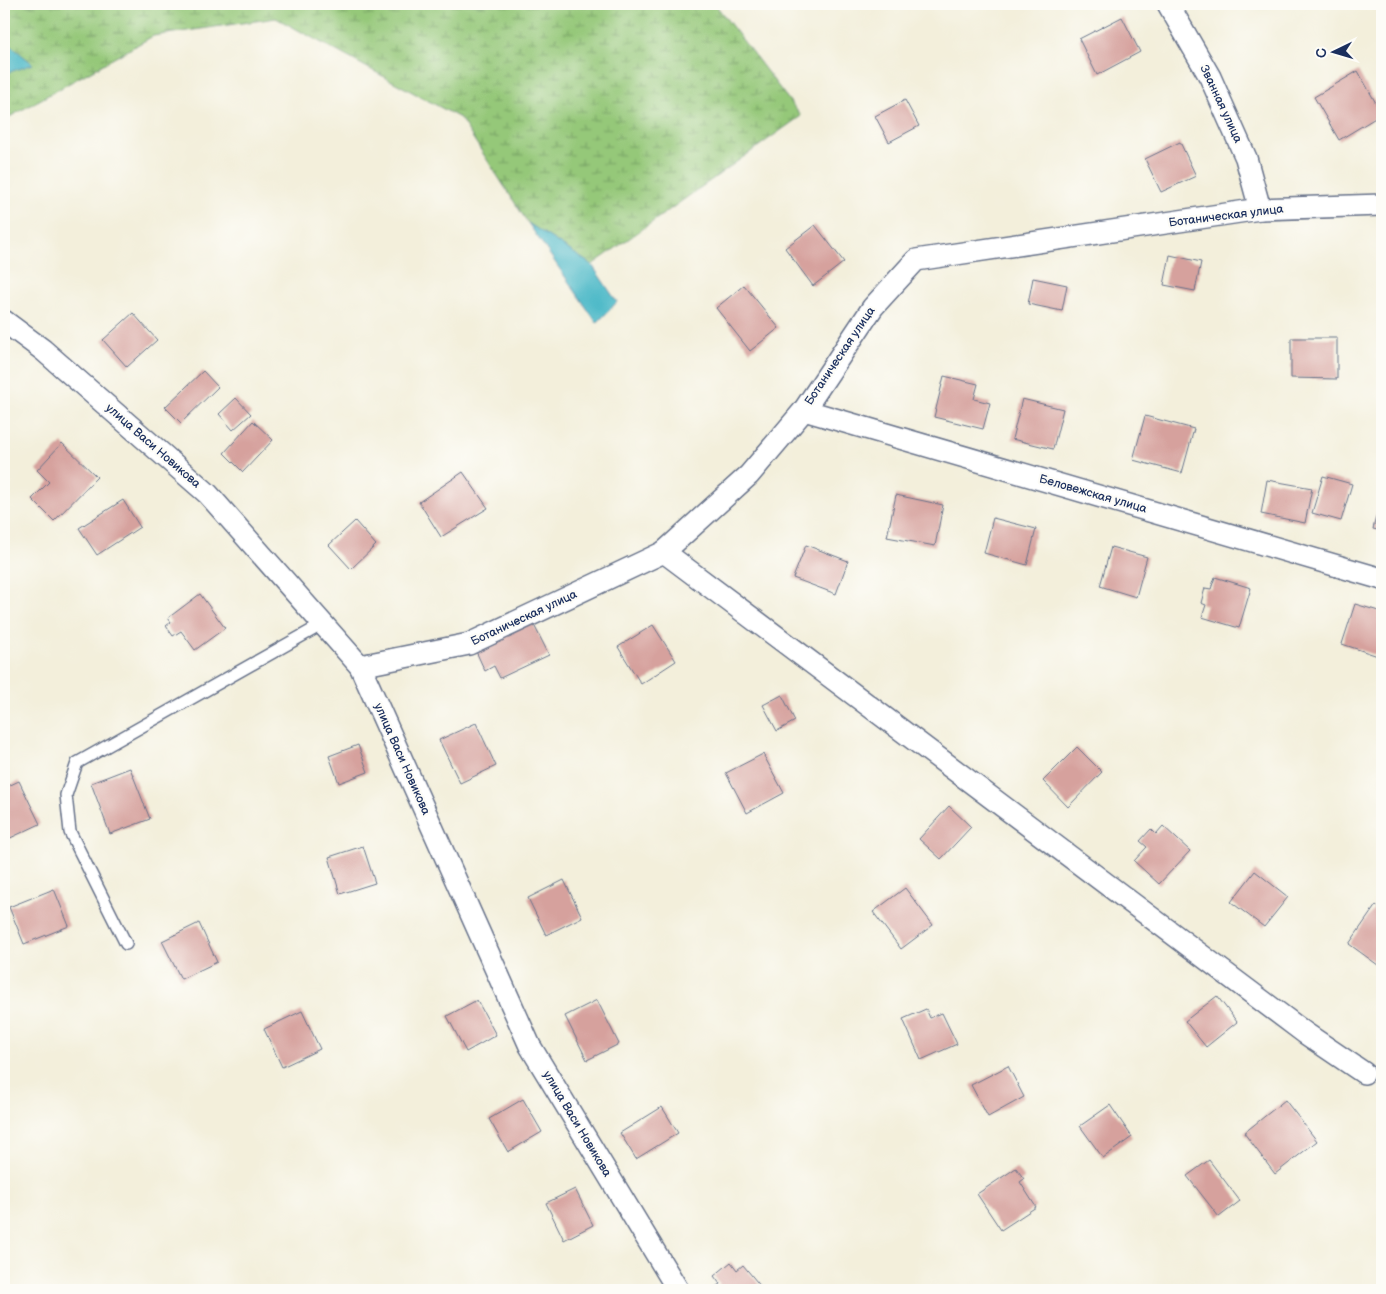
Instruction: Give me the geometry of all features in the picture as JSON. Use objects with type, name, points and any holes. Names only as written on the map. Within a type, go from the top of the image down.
[{"type":"street","name":"Званная улица","points":[[1168,4],[1214,86],[1246,158],[1260,209]]},
{"type":"street","name":"Ботаническая улица","points":[[360,666],[469,644],[664,552],[749,475],[804,410],[873,308],[916,260],[1260,209],[1382,205]]},
{"type":"street","name":"улица Васи Новикова","points":[[4,321],[43,350],[208,494],[360,666],[530,1046],[678,1290]]},
{"type":"street","name":"Беловежская улица","points":[[804,410],[1382,579]]},
{"type":"street","points":[[664,552],[1305,1033],[1364,1073]]},
{"type":"lane","points":[[126,944],[70,832],[66,795],[77,763],[323,624]]},
{"type":"green space","points":[[4,4],[715,4],[801,116],[592,265],[528,223],[460,118],[276,18],[153,36],[4,120]]},
{"type":"water","points":[[4,40],[33,64],[4,74]]},
{"type":"water","points":[[528,223],[592,265],[617,302],[597,323]]},
{"type":"building","points":[[1122,17],[1140,52],[1097,75],[1079,39]]},
{"type":"building","points":[[1358,71],[1382,114],[1339,140],[1314,97]]},
{"type":"building","points":[[905,100],[919,126],[889,142],[875,116]]},
{"type":"building","points":[[1180,142],[1196,176],[1161,192],[1145,159]]},
{"type":"building","points":[[815,225],[844,262],[813,286],[785,248]]},
{"type":"building","points":[[1170,255],[1201,262],[1195,291],[1164,285]]},
{"type":"building","points":[[1033,278],[1067,285],[1062,311],[1028,304]]},
{"type":"building","points":[[744,285],[779,328],[750,351],[716,308]]},
{"type":"building","points":[[133,313],[157,340],[127,367],[103,340]]},
{"type":"building","points":[[1291,338],[1337,338],[1337,379],[1291,378]]},
{"type":"building","points":[[203,371],[218,387],[181,423],[165,407]]},
{"type":"building","points":[[944,376],[978,384],[974,399],[990,403],[983,429],[934,417]]},
{"type":"building","points":[[236,398],[251,414],[233,430],[219,414]]},
{"type":"building","points":[[1022,399],[1063,409],[1053,449],[1012,439]]},
{"type":"building","points":[[1145,416],[1194,429],[1182,473],[1133,460]]},
{"type":"building","points":[[253,421],[273,440],[243,472],[224,453]]},
{"type":"building","points":[[62,443],[97,477],[54,521],[32,499],[49,482],[37,470]]},
{"type":"building","points":[[463,472],[488,508],[441,537],[419,502]]},
{"type":"building","points":[[1323,476],[1352,484],[1341,521],[1312,513]]},
{"type":"building","points":[[1267,480],[1312,488],[1305,523],[1261,514]]},
{"type":"building","points":[[1382,493],[1382,531],[1373,529]]},
{"type":"building","points":[[896,495],[943,505],[935,546],[887,537]]},
{"type":"building","points":[[123,500],[140,527],[97,555],[79,528]]},
{"type":"building","points":[[993,518],[1036,529],[1027,565],[984,553]]},
{"type":"building","points":[[355,521],[376,545],[351,569],[329,545]]},
{"type":"building","points":[[806,545],[848,561],[836,594],[793,578]]},
{"type":"building","points":[[1111,547],[1147,557],[1136,597],[1100,586]]},
{"type":"building","points":[[1215,577],[1251,588],[1239,628],[1202,617],[1206,605],[1201,603],[1205,588],[1211,589]]},
{"type":"building","points":[[200,594],[225,628],[195,650],[181,631],[173,636],[166,626],[171,622],[168,618]]},
{"type":"building","points":[[1355,604],[1382,612],[1382,645],[1378,656],[1342,644]]},
{"type":"building","points":[[531,619],[549,655],[500,678],[494,666],[485,671],[474,647]]},
{"type":"building","points":[[653,625],[676,661],[641,684],[618,647]]},
{"type":"building","points":[[782,695],[795,721],[777,731],[763,705]]},
{"type":"building","points":[[476,723],[496,766],[460,783],[439,740]]},
{"type":"building","points":[[358,745],[368,772],[339,783],[329,756]]},
{"type":"building","points":[[1077,747],[1102,772],[1068,807],[1043,781]]},
{"type":"building","points":[[763,754],[784,793],[747,813],[726,773]]},
{"type":"building","points":[[130,768],[150,819],[110,834],[91,783]]},
{"type":"building","points":[[19,781],[40,824],[4,841],[4,788]]},
{"type":"building","points":[[949,806],[971,827],[941,859],[919,839]]},
{"type":"building","points":[[1163,826],[1190,851],[1159,884],[1134,861],[1147,847],[1140,841],[1151,829],[1156,834]]},
{"type":"building","points":[[363,846],[375,883],[340,894],[329,857]]},
{"type":"building","points":[[1255,871],[1288,897],[1264,927],[1231,902]]},
{"type":"building","points":[[564,880],[582,917],[546,935],[528,898]]},
{"type":"building","points":[[905,888],[933,925],[901,949],[873,912]]},
{"type":"building","points":[[54,889],[69,926],[24,944],[9,907]]},
{"type":"building","points":[[1376,905],[1382,910],[1382,968],[1349,944]]},
{"type":"building","points":[[199,923],[217,962],[181,979],[162,941]]},
{"type":"building","points":[[1217,996],[1237,1022],[1206,1047],[1185,1021]]},
{"type":"building","points":[[477,1000],[496,1035],[466,1052],[447,1016]]},
{"type":"building","points":[[597,1000],[619,1044],[587,1060],[565,1016]]},
{"type":"building","points":[[926,1009],[930,1018],[942,1013],[957,1044],[921,1060],[903,1019]]},
{"type":"building","points":[[302,1011],[320,1049],[282,1067],[264,1029]]},
{"type":"building","points":[[1008,1066],[1024,1097],[988,1117],[971,1085]]},
{"type":"building","points":[[523,1099],[542,1132],[508,1152],[489,1119]]},
{"type":"building","points":[[1285,1100],[1317,1141],[1275,1174],[1244,1133]]},
{"type":"building","points":[[1110,1105],[1132,1137],[1103,1158],[1080,1126]]},
{"type":"building","points":[[662,1107],[678,1133],[636,1159],[620,1133]]},
{"type":"building","points":[[1209,1160],[1240,1201],[1219,1217],[1187,1176]]},
{"type":"building","points":[[1016,1168],[1024,1179],[1020,1182],[1036,1207],[1001,1230],[977,1194]]},
{"type":"building","points":[[575,1189],[593,1225],[564,1240],[546,1203]]},
{"type":"building","points":[[731,1262],[737,1270],[743,1265],[762,1288],[759,1290],[716,1290],[714,1288],[720,1284],[714,1276]]}]
